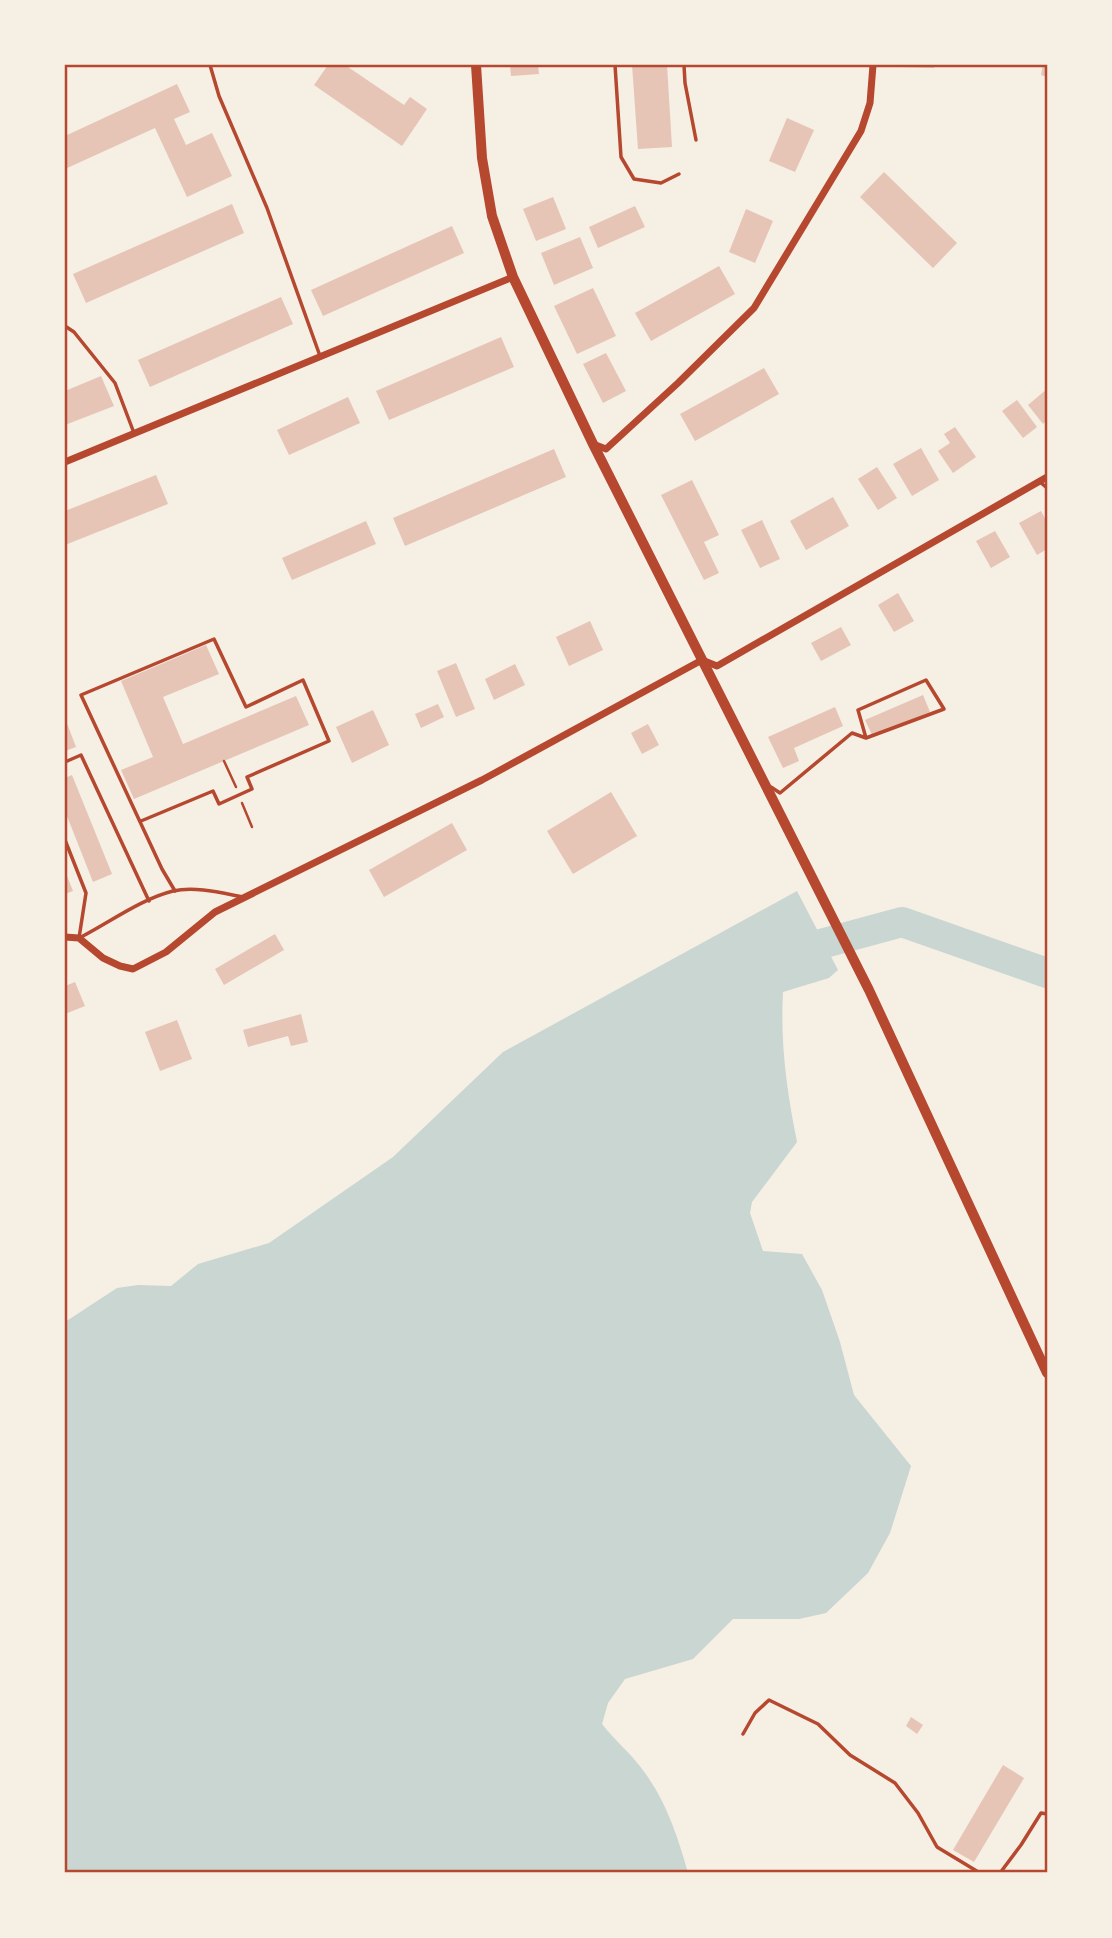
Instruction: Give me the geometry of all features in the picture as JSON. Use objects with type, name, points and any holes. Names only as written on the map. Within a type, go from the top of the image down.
[{"type":"main road","points":[[477,65],[482,158],[492,216],[513,277],[593,444],[869,990],[1047,1373]]},
{"type":"street","points":[[593,444],[606,449],[754,308],[861,131],[870,103],[873,65]]},
{"type":"street","points":[[65,462],[513,277]]},
{"type":"street","points":[[65,937],[79,939],[103,958],[133,969],[166,952],[215,912],[482,780],[702,660],[718,666],[1044,479]]},
{"type":"lane","points":[[210,65],[219,96],[267,208],[320,356]]},
{"type":"lane","points":[[615,65],[621,158],[634,179],[661,183],[679,174]]},
{"type":"lane","points":[[684,65],[696,140]]},
{"type":"lane","points":[[65,326],[74,332],[115,383],[134,433]]},
{"type":"lane","points":[[1044,479],[1047,488]]},
{"type":"lane","points":[[141,821],[212,791],[219,804],[252,789],[247,777],[329,741],[303,680],[246,707],[215,639],[81,695],[162,869],[175,891]]},
{"type":"lane","points":[[766,784],[780,793],[852,733],[866,738],[944,709],[926,680],[859,710],[866,738]]},
{"type":"lane","points":[[65,762],[81,755],[149,901]]},
{"type":"lane","points":[[65,840],[86,893],[79,939]]},
{"type":"lane","points":[[79,939],[149,901],[175,891],[209,891],[246,897]]},
{"type":"lane","points":[[743,1734],[755,1713],[769,1700],[818,1724],[850,1755],[895,1783],[918,1813],[937,1847],[980,1873]]},
{"type":"lane","points":[[1000,1873],[1041,1813],[1047,1814]]},
{"type":"shaded area","points":[[797,891],[838,970],[829,978],[783,992],[785,1067],[797,1142],[752,1202],[750,1213],[763,1251],[802,1254],[822,1290],[854,1395],[911,1466],[890,1533],[868,1573],[826,1613],[799,1619],[733,1619],[693,1659],[625,1679],[608,1703],[602,1724],[635,1760],[660,1796],[688,1873],[65,1873],[65,1322],[117,1288],[138,1285],[171,1286],[198,1264],[269,1243],[393,1157],[503,1052]]},
{"type":"building","points":[[328,65],[349,65],[348,67],[404,105],[410,97],[427,109],[402,146],[314,85]]},
{"type":"building","points":[[510,65],[538,65],[539,74],[511,76]]},
{"type":"building","points":[[632,65],[667,65],[672,147],[638,149]]},
{"type":"building","points":[[934,65],[934,68],[902,67]]},
{"type":"building","points":[[1043,65],[1047,65],[1047,77],[1041,75]]},
{"type":"building","points":[[177,84],[190,112],[174,119],[186,145],[212,133],[232,176],[187,197],[155,128],[65,169],[65,136]]},
{"type":"building","points":[[787,118],[814,130],[795,172],[769,161]]},
{"type":"building","points":[[884,172],[957,243],[933,268],[860,197]]},
{"type":"building","points":[[553,197],[566,229],[536,241],[523,209]]},
{"type":"building","points":[[232,204],[244,233],[86,303],[73,274]]},
{"type":"building","points":[[635,206],[645,227],[598,248],[589,227]]},
{"type":"building","points":[[746,209],[773,221],[755,263],[729,252]]},
{"type":"building","points":[[452,226],[464,253],[323,316],[311,290]]},
{"type":"building","points":[[580,237],[593,268],[554,285],[541,253]]},
{"type":"building","points":[[719,266],[735,294],[651,341],[635,313]]},
{"type":"building","points":[[593,288],[616,336],[577,354],[554,306]]},
{"type":"building","points":[[281,297],[293,324],[150,387],[138,360]]},
{"type":"building","points":[[501,337],[514,367],[389,420],[376,391]]},
{"type":"building","points":[[606,353],[626,391],[603,403],[583,364]]},
{"type":"building","points":[[764,368],[779,394],[695,441],[680,414]]},
{"type":"building","points":[[101,376],[114,406],[65,425],[65,391]]},
{"type":"building","points":[[1047,389],[1047,420],[1043,424],[1028,405]]},
{"type":"building","points":[[348,397],[360,423],[289,455],[277,430]]},
{"type":"building","points":[[1017,400],[1037,427],[1023,438],[1002,411]]},
{"type":"building","points":[[955,427],[976,457],[953,473],[938,451],[950,443],[944,434]]},
{"type":"building","points":[[921,448],[939,480],[912,496],[893,464]]},
{"type":"building","points":[[554,449],[566,477],[405,546],[393,518]]},
{"type":"building","points":[[877,467],[897,498],[878,510],[858,479]]},
{"type":"building","points":[[156,475],[168,504],[65,545],[65,511]]},
{"type":"building","points":[[692,480],[719,535],[704,542],[719,573],[704,580],[661,495]]},
{"type":"building","points":[[833,497],[849,526],[806,550],[790,521]]},
{"type":"building","points":[[1041,511],[1047,522],[1047,549],[1037,555],[1019,523]]},
{"type":"building","points":[[762,520],[780,559],[760,568],[741,530]]},
{"type":"building","points":[[366,521],[376,544],[292,580],[282,558]]},
{"type":"building","points":[[995,531],[1010,557],[991,568],[976,541]]},
{"type":"building","points":[[898,593],[914,621],[894,632],[878,605]]},
{"type":"building","points":[[590,621],[603,650],[569,666],[556,637]]},
{"type":"building","points":[[841,627],[851,645],[821,661],[811,643]]},
{"type":"building","points":[[206,645],[219,674],[163,697],[183,744],[296,696],[309,725],[134,799],[121,770],[153,757],[121,681]]},
{"type":"building","points":[[456,663],[475,709],[456,717],[437,671]]},
{"type":"building","points":[[515,664],[525,685],[494,700],[485,679]]},
{"type":"building","points":[[923,695],[930,712],[873,737],[865,720]]},
{"type":"building","points":[[438,704],[444,717],[421,728],[415,714]]},
{"type":"building","points":[[835,707],[843,726],[794,748],[799,761],[783,768],[768,737]]},
{"type":"building","points":[[373,710],[389,745],[352,763],[336,727]]},
{"type":"building","points":[[65,718],[76,747],[65,751]]},
{"type":"building","points":[[648,724],[659,745],[642,754],[631,733]]},
{"type":"building","points":[[72,775],[112,874],[93,882],[65,811],[65,778]]},
{"type":"building","points":[[611,792],[637,836],[573,874],[547,831]]},
{"type":"building","points":[[452,823],[467,850],[384,897],[369,870]]},
{"type":"building","points":[[65,871],[73,891],[65,894]]},
{"type":"building","points":[[275,934],[284,950],[224,985],[215,969]]},
{"type":"building","points":[[75,982],[85,1006],[65,1014],[65,986]]},
{"type":"building","points":[[301,1014],[308,1042],[291,1046],[288,1036],[248,1047],[243,1030]]},
{"type":"building","points":[[177,1020],[192,1059],[160,1071],[145,1032]]},
{"type":"building","points":[[911,1717],[923,1725],[917,1734],[906,1726]]},
{"type":"building","points":[[1003,1765],[1024,1778],[974,1862],[953,1850]]},
{"type":"waterway","points":[[784,954],[902,922],[1047,973]]}]
